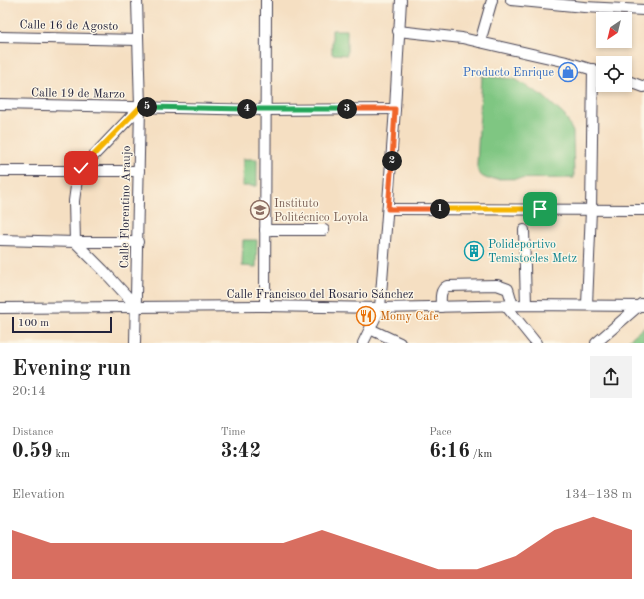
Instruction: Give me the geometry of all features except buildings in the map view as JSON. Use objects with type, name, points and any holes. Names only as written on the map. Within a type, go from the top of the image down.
[{"type":"street","name":"Calle Florentino Araujo","points":[[135,343],[140,107],[137,0]]},
{"type":"street","points":[[265,306],[266,0]]},
{"type":"street","points":[[363,343],[380,308],[395,109],[398,30],[401,0]]},
{"type":"street","points":[[480,42],[492,0]]},
{"type":"street","points":[[512,0],[584,7],[644,10]]},
{"type":"street","points":[[398,30],[462,38],[596,70]]},
{"type":"street","name":"Calle 16 de Agosto","points":[[0,37],[138,40]]},
{"type":"street","points":[[587,305],[591,210],[593,69]]},
{"type":"street","points":[[632,83],[644,87]]},
{"type":"street","name":"Calle 19 de Marzo","points":[[0,104],[265,110],[395,109]]},
{"type":"street","points":[[136,306],[75,242],[74,201],[78,172],[140,107]]},
{"type":"street","points":[[0,171],[139,171]]},
{"type":"street","points":[[388,209],[644,210]]},
{"type":"street","points":[[265,230],[324,230]]},
{"type":"street","points":[[524,230],[526,305]]},
{"type":"street","points":[[0,240],[138,242]]},
{"type":"street","points":[[441,308],[441,292],[447,286],[497,285],[508,289],[509,306],[536,343]]},
{"type":"street","points":[[596,343],[643,304]]},
{"type":"street","name":"Calle Francisco del Rosario Sánchez","points":[[0,308],[265,306],[441,308],[526,305],[643,304]]},
{"type":"street","points":[[370,329],[397,342]]},
{"type":"green space","points":[[332,30],[347,30],[347,55],[332,54]]},
{"type":"green space","points":[[482,76],[515,79],[543,96],[565,116],[573,132],[574,178],[488,179],[482,177],[477,169],[477,164]]},
{"type":"green space","points":[[243,159],[257,159],[257,186],[242,186]]},
{"type":"green space","points":[[243,240],[257,240],[256,267],[242,266]]},
{"type":"green space","points":[[644,327],[644,343],[625,343]]},
{"type":"place","name":"Producto Enrique","points":[[568,72]]},
{"type":"place","name":"Instituto Politécnico Loyola","points":[[260,210]]},
{"type":"place","name":"Polideportivo Temistocles Metz","points":[[474,251]]},
{"type":"place","name":"Momy Cafe","points":[[366,316]]},
{"type":"route","points":[[81,168],[140,107],[265,110],[395,109],[388,209],[540,209]]}]
